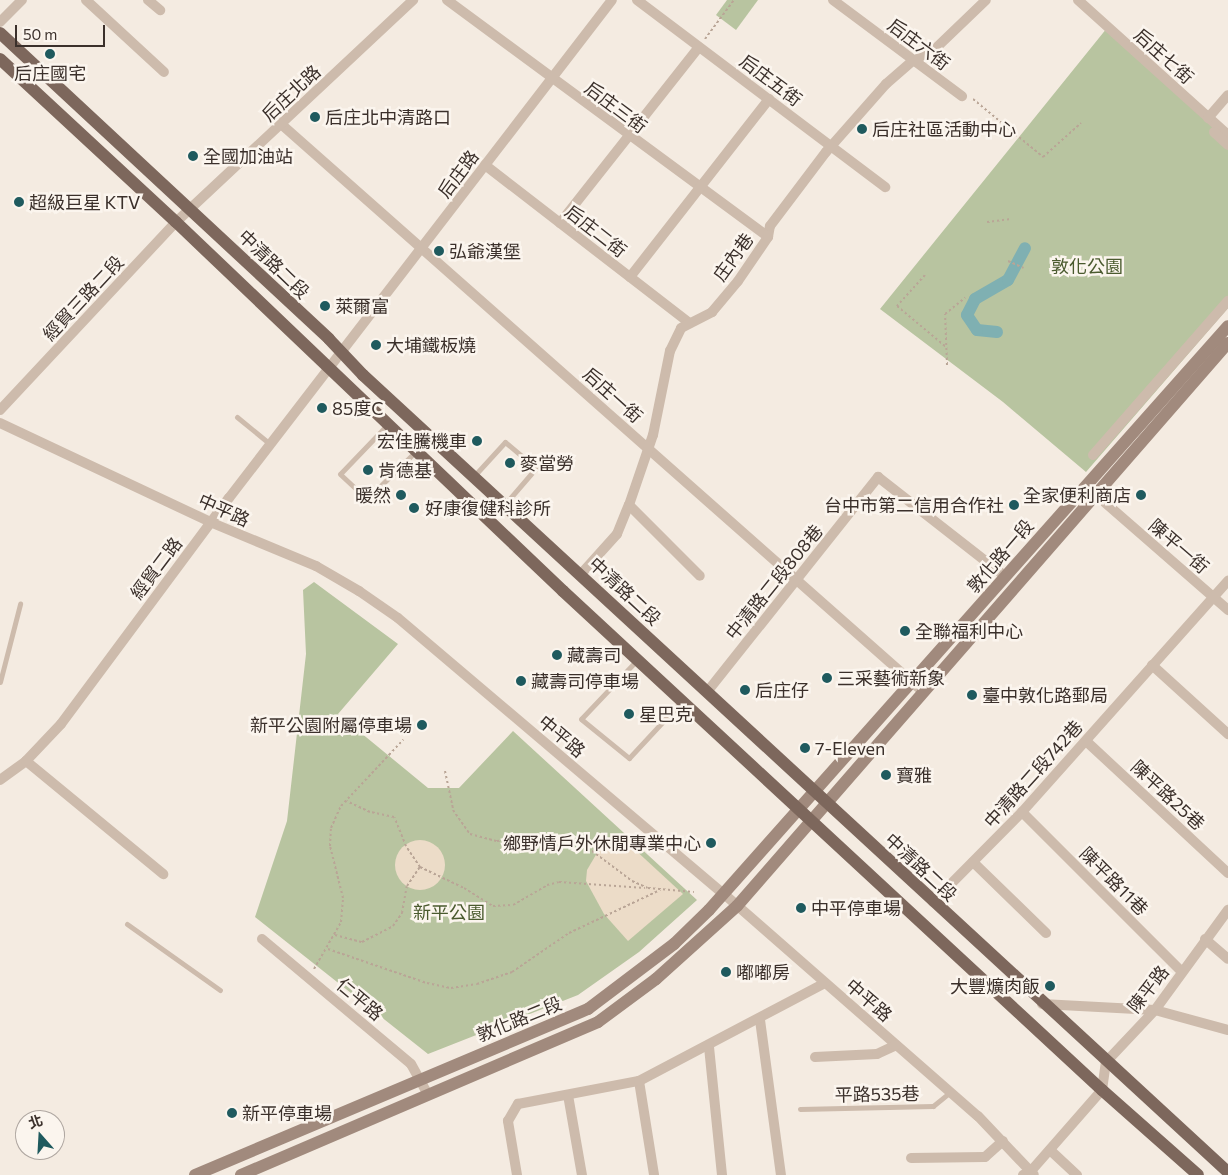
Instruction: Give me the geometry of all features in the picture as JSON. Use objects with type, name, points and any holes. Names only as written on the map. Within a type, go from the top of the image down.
[{"type":"main road","name":"中清路二段","points":[[0,33],[474,477],[581,574],[1042,1004],[1228,1172]]},
{"type":"main road","name":"中清路二段","points":[[0,59],[176,222],[416,451],[799,810],[1102,1090],[1198,1175]]},
{"type":"street","points":[[0,22],[22,0]]},
{"type":"street","points":[[86,0],[164,72]]},
{"type":"street","points":[[148,0],[160,10]]},
{"type":"street","name":"后庄北路","points":[[191,210],[413,0]]},
{"type":"street","name":"后庄三街","points":[[447,0],[550,79],[768,237]]},
{"type":"street","name":"后庄路","points":[[329,367],[423,248],[612,0]]},
{"type":"street","name":"后庄五街","points":[[637,0],[885,187]]},
{"type":"street","name":"后庄六街","points":[[834,0],[914,60],[964,94]]},
{"type":"street","name":"庄內巷","points":[[688,322],[712,312],[738,281],[768,237],[770,226],[831,146],[886,84],[914,60],[936,48],[986,0]]},
{"type":"street","name":"后庄七街","points":[[1078,0],[1228,135]]},
{"type":"street","points":[[1117,35],[1112,40],[1228,145]]},
{"type":"street","points":[[560,223],[699,47]]},
{"type":"street","points":[[1208,118],[1228,95]]},
{"type":"street","points":[[630,278],[769,99]]},
{"type":"street","name":"后庄一街","points":[[281,124],[922,691]]},
{"type":"street","name":"后庄二街","points":[[485,165],[688,322]]},
{"type":"street","name":"經貿三路二段","points":[[0,410],[176,222],[191,210]]},
{"type":"street","points":[[1093,456],[1228,301]]},
{"type":"street","points":[[581,574],[617,534],[649,448],[670,351],[688,322]]},
{"type":"street","name":"敦化路一段","points":[[810,820],[922,691],[1228,326]]},
{"type":"street","name":"敦化路一段","points":[[799,810],[1006,577],[1228,343]]},
{"type":"street","name":"經貿二路","points":[[0,780],[26,761],[61,724],[210,522],[329,367]]},
{"type":"street","name":"中平路","points":[[0,423],[210,522],[316,566],[359,590],[398,618],[724,894],[950,1092],[1003,1141],[1030,1174]]},
{"type":"street","name":"中清路二段808巷","points":[[707,692],[878,477],[1006,577]]},
{"type":"street","name":"陳平一街","points":[[1090,490],[1228,610]]},
{"type":"street","points":[[629,505],[700,576]]},
{"type":"street","name":"中清路二段742巷","points":[[933,902],[1022,812],[1228,581]]},
{"type":"street","points":[[1152,665],[1228,734]]},
{"type":"street","name":"陳平路25巷","points":[[1086,741],[1228,873]]},
{"type":"street","points":[[26,761],[163,874]]},
{"type":"street","name":"敦化路二段","points":[[195,1175],[588,1009],[674,944],[724,894],[799,810]]},
{"type":"street","name":"陳平路11巷","points":[[1022,812],[1182,972]]},
{"type":"street","name":"敦化路二段","points":[[241,1175],[427,1093],[531,1053],[598,1022],[656,978],[736,906],[810,820]]},
{"type":"street","points":[[972,862],[1046,932]]},
{"type":"street","name":"陳平路","points":[[1106,1062],[1155,1010],[1228,910]]},
{"type":"street","name":"仁平路","points":[[262,939],[411,1064],[421,1079],[427,1093]]},
{"type":"street","points":[[1205,939],[1228,959]]},
{"type":"street","points":[[516,1175],[508,1120],[518,1104],[639,1081],[709,1047],[825,983]]},
{"type":"street","points":[[1042,1004],[1155,1010],[1228,1030]]},
{"type":"street","points":[[760,1020],[781,1175]]},
{"type":"street","points":[[815,1057],[878,1054],[896,1045]]},
{"type":"street","points":[[709,1047],[722,1175]]},
{"type":"street","points":[[1030,1174],[1102,1090],[1106,1062]]},
{"type":"street","points":[[639,1081],[654,1175]]},
{"type":"street","points":[[568,1095],[582,1175]]},
{"type":"street","points":[[910,1158],[985,1157],[1003,1141]]},
{"type":"street","points":[[1050,1150],[1077,1175]]},
{"type":"lane","points":[[237,417],[270,444]]},
{"type":"lane","points":[[388,424],[340,474],[367,499],[416,451]]},
{"type":"lane","points":[[474,477],[505,442],[536,468],[505,504]]},
{"type":"lane","points":[[0,682],[20,604]]},
{"type":"lane","points":[[637,659],[582,719],[628,758],[682,701]]},
{"type":"lane","points":[[127,924],[220,990]]},
{"type":"lane","name":"平路535巷","points":[[800,1109],[934,1106],[950,1092]]},
{"type":"path","points":[[699,47],[734,0]]},
{"type":"path","points":[[964,94],[1043,157],[1081,123]]},
{"type":"path","points":[[987,222],[1010,220]]},
{"type":"path","points":[[1008,261],[1024,268]]},
{"type":"path","points":[[925,276],[897,306],[946,347]]},
{"type":"path","points":[[947,365],[946,314],[965,298]]},
{"type":"path","points":[[308,977],[328,949],[341,922],[343,898],[330,846],[331,828],[346,802],[403,740]]},
{"type":"path","points":[[445,771],[453,810],[470,834],[496,841],[546,835],[566,836],[584,844],[632,881],[648,888]]},
{"type":"path","points":[[346,802],[370,812],[394,817],[406,846],[420,867],[464,888],[493,906],[513,905],[546,885],[558,882],[694,892]]},
{"type":"path","points":[[335,935],[362,942],[393,926],[402,913],[407,886],[420,867]]},
{"type":"path","points":[[328,949],[428,983],[451,988],[477,984],[512,972],[569,933],[660,890]]},
{"type":"green space","points":[[727,0],[758,0],[736,30],[716,15]]},
{"type":"green space","name":"敦化公園","points":[[1107,28],[1228,139],[1228,308],[1086,472],[1003,402],[880,309]]},
{"type":"green space","name":"新平公園","points":[[314,582],[398,644],[338,714],[428,788],[459,788],[513,731],[697,900],[639,952],[578,995],[428,1054],[255,917],[287,821],[306,654],[303,590]]},
{"type":"shaded area","points":[[619,835],[683,894],[628,941],[604,914],[586,881],[587,870],[597,853]]},
{"type":"shaded area","points":[[420,840],[429,842],[440,851],[445,865],[443,874],[434,885],[420,890],[411,888],[400,879],[395,865],[397,856],[406,845]]},
{"type":"waterway","points":[[997,332],[977,330],[967,315],[975,299],[1008,280],[1025,248]]},
{"type":"place","name":"后庄國宅","points":[[50,54]]},
{"type":"place","name":"后庄北中清路口","points":[[315,117]]},
{"type":"place","name":"后庄社區活動中心","points":[[862,129]]},
{"type":"place","name":"全國加油站","points":[[193,156]]},
{"type":"place","name":"超級巨星 KTV","points":[[19,202]]},
{"type":"place","name":"弘爺漢堡","points":[[439,251]]},
{"type":"place","name":"萊爾富","points":[[325,306]]},
{"type":"place","name":"大埔鐵板燒","points":[[376,345]]},
{"type":"place","name":"85度C","points":[[322,408]]},
{"type":"place","name":"宏佳騰機車","points":[[477,441]]},
{"type":"place","name":"麥當勞","points":[[510,463]]},
{"type":"place","name":"肯德基","points":[[368,470]]},
{"type":"place","name":"暖然","points":[[401,495]]},
{"type":"place","name":"全家便利商店","points":[[1141,495]]},
{"type":"place","name":"台中市第二信用合作社","points":[[1014,505]]},
{"type":"place","name":"好康復健科診所","points":[[414,508]]},
{"type":"place","name":"全聯福利中心","points":[[905,631]]},
{"type":"place","name":"藏壽司","points":[[557,655]]},
{"type":"place","name":"三采藝術新象","points":[[827,678]]},
{"type":"place","name":"藏壽司停車場","points":[[521,681]]},
{"type":"place","name":"后庄仔","points":[[745,690]]},
{"type":"place","name":"臺中敦化路郵局","points":[[972,695]]},
{"type":"place","name":"星巴克","points":[[629,714]]},
{"type":"place","name":"新平公園附屬停車場","points":[[422,725]]},
{"type":"place","name":"7-Eleven","points":[[805,748]]},
{"type":"place","name":"寶雅","points":[[886,775]]},
{"type":"place","name":"鄉野情戶外休閒專業中心","points":[[711,843]]},
{"type":"place","name":"中平停車場","points":[[801,908]]},
{"type":"place","name":"嘟嘟房","points":[[726,972]]},
{"type":"place","name":"大豐爌肉飯","points":[[1050,986]]},
{"type":"place","name":"新平停車場","points":[[232,1113]]}]
